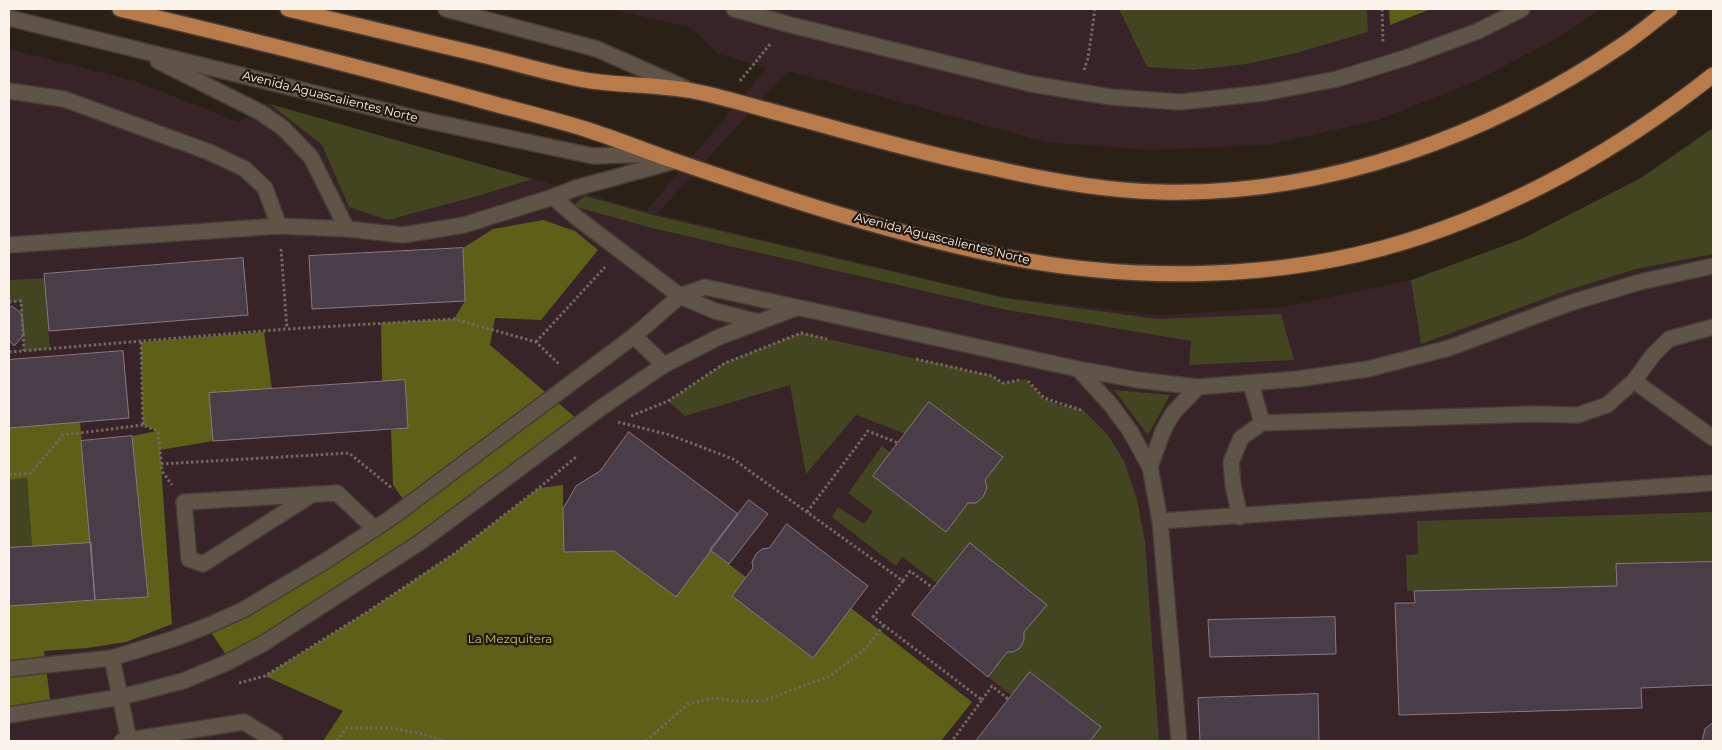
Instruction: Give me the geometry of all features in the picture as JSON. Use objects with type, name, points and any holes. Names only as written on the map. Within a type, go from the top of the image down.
[{"type":"main road","name":"Avenida Aguascalientes Norte","points":[[120,9],[392,75],[585,129],[830,212],[964,247],[1058,266],[1150,273],[1212,273],[1275,268],[1356,254],[1401,243],[1455,225],[1533,190],[1624,139],[1713,75]]},
{"type":"main road","points":[[288,9],[586,80],[691,91],[986,167],[1051,180],[1117,190],[1161,192],[1206,192],[1250,189],[1343,172],[1391,159],[1437,142],[1532,99],[1580,72],[1626,42],[1670,9]]},
{"type":"street","points":[[446,9],[597,49],[691,91]]},
{"type":"street","points":[[734,9],[787,24],[1031,84],[1111,97],[1180,102],[1264,93],[1337,79],[1384,65],[1478,31],[1522,9]]},
{"type":"street","name":"Avenida Aguascalientes Norte","points":[[9,18],[415,118],[593,156],[655,154]]},
{"type":"street","points":[[132,48],[260,112],[283,128],[310,157],[347,228]]},
{"type":"street","points":[[9,92],[64,99],[209,152],[244,169],[265,188],[279,226]]},
{"type":"street","points":[[9,245],[279,226],[347,228],[403,235],[464,225],[554,197],[576,188],[675,161]]},
{"type":"street","points":[[554,197],[576,217],[680,296],[715,311],[759,322]]},
{"type":"street","points":[[9,669],[112,658],[174,640],[242,610],[327,560],[374,529],[634,336],[680,296],[705,287],[1078,369],[1138,380],[1198,387],[1297,380],[1368,369],[1450,348],[1570,303],[1640,282],[1713,266]]},
{"type":"street","points":[[9,715],[121,697],[183,681],[226,663],[264,643],[418,543],[602,407],[664,365],[719,337],[796,308]]},
{"type":"street","points":[[1240,517],[1233,485],[1231,462],[1241,438],[1262,423],[1523,414],[1578,415],[1607,404],[1634,381],[1653,355],[1668,339],[1713,327]]},
{"type":"street","points":[[634,336],[664,365]]},
{"type":"street","points":[[1078,369],[1111,405],[1130,431],[1150,467],[1160,521],[1179,741]]},
{"type":"street","points":[[1634,381],[1713,438]]},
{"type":"street","points":[[1251,383],[1262,423]]},
{"type":"street","points":[[1150,467],[1170,419],[1198,387]]},
{"type":"street","points":[[1160,521],[1713,483]]},
{"type":"street","points":[[313,494],[203,564],[189,559],[184,502],[313,494],[337,493],[374,529]]},
{"type":"street","points":[[112,658],[121,697],[127,741],[244,722],[275,741]]},
{"type":"path","points":[[1076,92],[1088,58],[1095,9]]},
{"type":"path","points":[[1382,9],[1384,65]]},
{"type":"path","points":[[725,99],[787,24]]},
{"type":"path","points":[[279,226],[287,329]]},
{"type":"path","points":[[9,352],[287,329],[454,320],[536,342],[610,262]]},
{"type":"path","points":[[9,302],[21,301],[24,351]]},
{"type":"path","points":[[836,341],[801,333],[725,363],[668,401],[618,422],[670,435],[734,460],[903,581]]},
{"type":"path","points":[[140,342],[143,425]]},
{"type":"path","points":[[908,357],[992,376],[1003,383],[1026,379],[1044,398],[1061,405],[1083,410],[1089,416]]},
{"type":"path","points":[[9,475],[31,473],[63,435],[143,425],[158,432],[162,471],[184,502]]},
{"type":"path","points":[[807,512],[868,430],[898,443]]},
{"type":"path","points":[[161,464],[349,453],[393,490],[401,484]]},
{"type":"path","points":[[933,588],[910,570],[873,617],[982,700]]},
{"type":"path","points":[[646,741],[688,704],[715,698],[735,701],[762,701],[830,676],[866,648],[884,625]]},
{"type":"path","points":[[952,741],[992,686],[1008,699]]},
{"type":"path","points":[[337,741],[346,728],[390,728],[419,733],[445,741]]},
{"type":"shaded area","points":[[610,9],[1600,9],[1563,35],[1472,83],[1378,120],[1268,145],[1149,150],[1046,142],[788,71],[657,214],[1005,297],[1159,315],[1283,307],[1411,280],[1522,239],[1641,178],[1713,128],[1713,741],[9,741],[9,49],[135,81],[238,122],[270,104],[646,211],[767,68],[718,54],[692,28]]},
{"type":"green space","points":[[1119,9],[1367,9],[1368,32],[1296,53],[1246,64],[1193,70],[1147,67]]},
{"type":"green space","points":[[1389,9],[1431,9],[1390,25]]},
{"type":"green space","points":[[270,104],[532,179],[388,220],[349,207],[322,145]]},
{"type":"green space","points":[[1713,128],[1713,254],[1636,269],[1565,291],[1421,344],[1411,280],[1522,239],[1641,178]]},
{"type":"green space","points":[[585,196],[657,216],[1004,298],[1157,319],[1281,314],[1294,360],[1189,365],[1191,341],[1002,309],[652,228],[573,206]]},
{"type":"green space","points":[[543,220],[575,231],[598,250],[541,320],[495,318],[490,345],[577,419],[415,538],[265,634],[227,656],[210,631],[263,605],[339,561],[410,509],[393,485],[391,430],[408,428],[405,381],[382,382],[381,323],[454,319],[465,301],[463,248],[493,229]]},
{"type":"green space","points":[[44,278],[50,349],[24,351],[21,301],[9,302],[9,280]]},
{"type":"green space","points":[[264,332],[272,389],[209,393],[213,441],[160,450],[172,624],[126,642],[87,648],[44,651],[51,707],[9,713],[9,606],[148,597],[132,436],[157,431],[143,425],[141,342]]},
{"type":"green space","points":[[801,333],[992,376],[1003,383],[1026,379],[1044,399],[1083,410],[1108,435],[1124,461],[1137,499],[1145,542],[1159,741],[1090,741],[1101,727],[1031,672],[1011,695],[988,677],[1007,652],[1013,652],[1024,640],[1024,632],[970,544],[937,583],[902,557],[896,566],[832,517],[838,507],[864,524],[873,512],[848,493],[882,446],[891,453],[873,476],[946,531],[968,503],[977,501],[983,496],[986,489],[985,480],[1002,457],[930,402],[906,434],[856,415],[806,474],[790,385],[685,416],[668,401],[725,363]]},
{"type":"green space","points":[[1114,390],[1170,395],[1148,435]]},
{"type":"green space","points":[[80,422],[91,543],[32,547],[27,478],[9,480],[9,428]]},
{"type":"green space","points":[[27,478],[32,547],[9,548],[9,480]]},
{"type":"green space","name":"La Mezquitera","points":[[563,485],[564,552],[710,550],[746,577],[732,596],[813,658],[851,608],[972,702],[941,741],[323,741],[343,711],[265,676],[367,612],[455,553],[539,488]]},
{"type":"green space","points":[[1713,512],[1713,562],[1617,564],[1617,586],[1407,591],[1406,555],[1418,554],[1417,521]]},
{"type":"building","points":[[463,248],[465,301],[312,309],[309,256]]},
{"type":"building","points":[[243,258],[248,315],[49,331],[44,274]]},
{"type":"building","points":[[12,306],[22,314],[24,335],[14,346],[9,340],[9,310]]},
{"type":"building","points":[[123,351],[129,418],[9,428],[9,360]]},
{"type":"building","points":[[405,380],[408,428],[213,441],[209,393]]},
{"type":"building","points":[[929,402],[1003,457],[985,480],[987,488],[983,497],[976,503],[968,503],[946,532],[873,476]]},
{"type":"building","points":[[629,432],[738,514],[676,597],[614,551],[564,552],[563,509],[576,486],[600,471]]},
{"type":"building","points":[[132,436],[148,597],[95,600],[81,441]]},
{"type":"building","points":[[749,500],[768,514],[729,564],[710,550]]},
{"type":"building","points":[[787,524],[868,586],[813,658],[732,596],[753,568],[752,562],[756,554],[762,549],[769,548]]},
{"type":"building","points":[[91,543],[95,600],[9,606],[9,548]]},
{"type":"building","points":[[970,543],[1047,605],[1024,632],[1024,640],[1020,648],[1013,652],[1007,652],[988,677],[912,615]]},
{"type":"building","points":[[1713,562],[1713,685],[1641,688],[1642,708],[1399,715],[1395,603],[1415,603],[1414,591],[1617,586],[1616,564]]},
{"type":"building","points":[[1335,617],[1336,654],[1210,657],[1208,620]]},
{"type":"building","points":[[1030,672],[1101,727],[1090,741],[976,741]]},
{"type":"building","points":[[1318,694],[1319,741],[1200,741],[1198,698]]},
{"type":"building","points":[[1713,723],[1713,741],[1702,741],[1705,729]]}]
